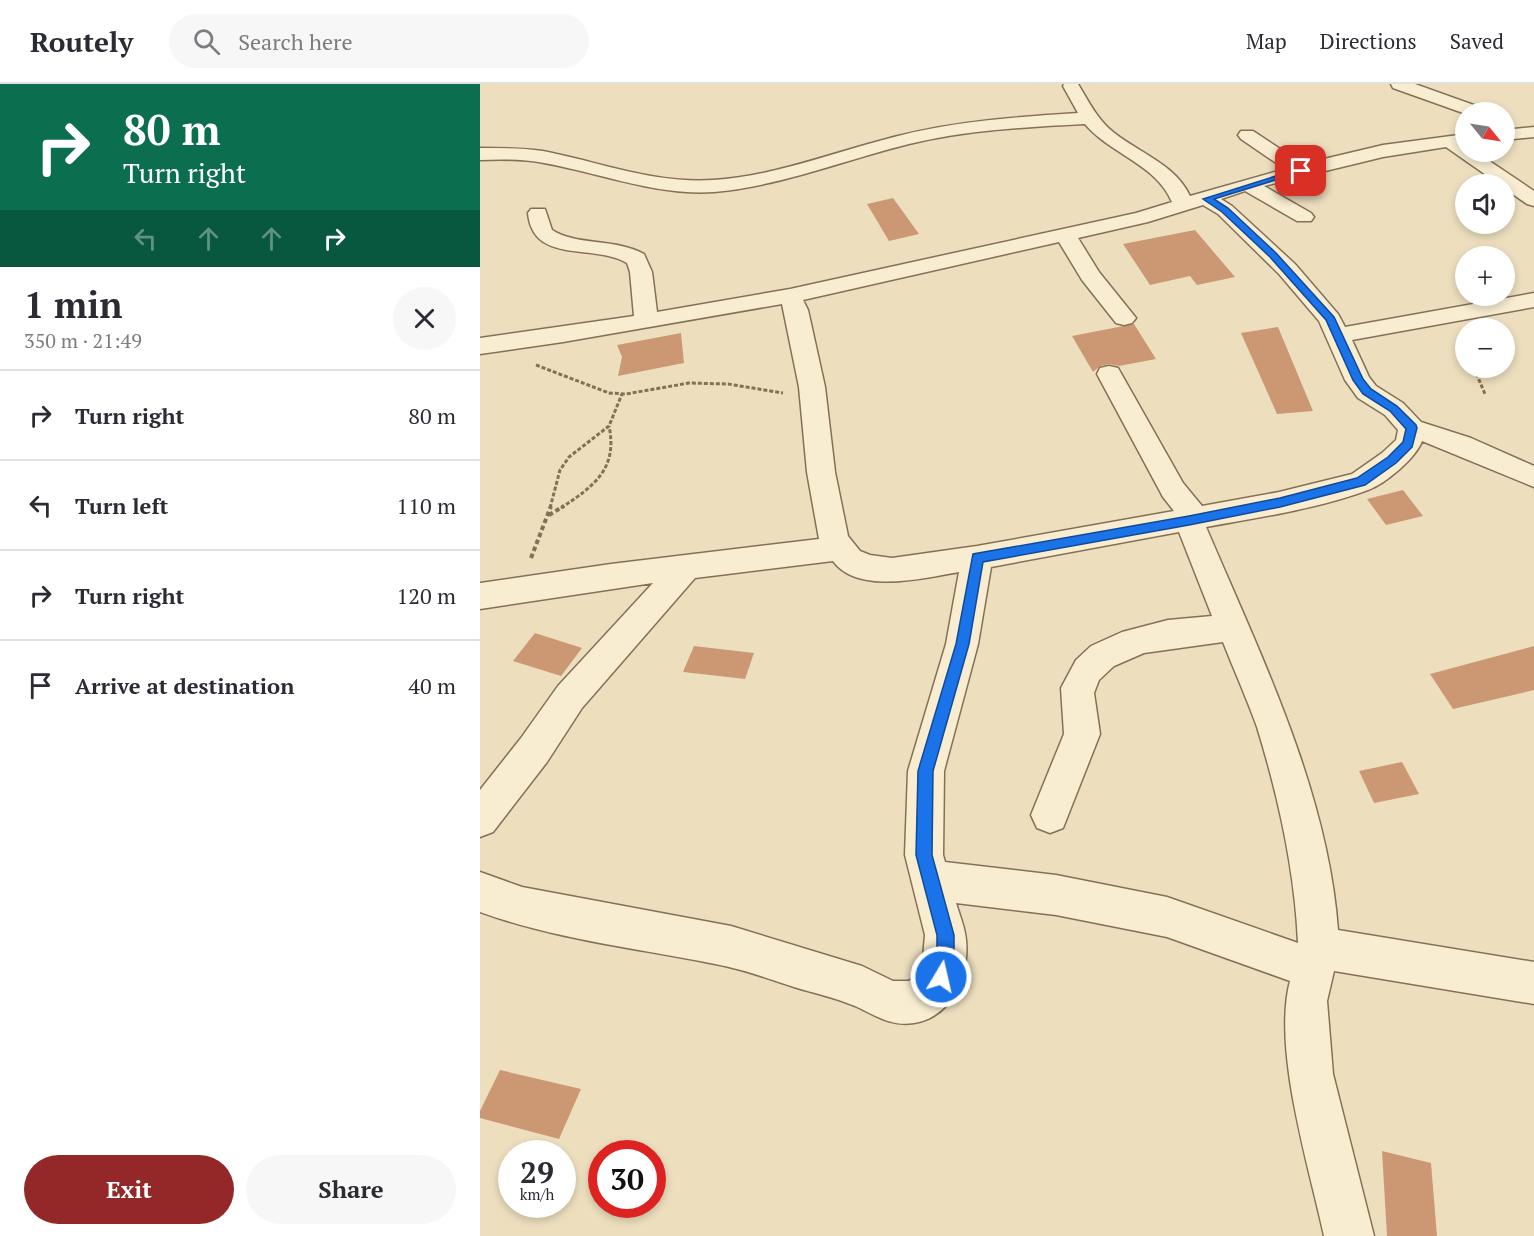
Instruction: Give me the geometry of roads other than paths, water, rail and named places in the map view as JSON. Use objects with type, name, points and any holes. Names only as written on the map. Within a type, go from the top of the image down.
[{"type":"street","points":[[1399,84],[1455,104]]},
{"type":"street","points":[[1071,86],[1091,118],[1106,135],[1166,175],[1196,202],[1225,210],[1287,269],[1330,319],[1358,380],[1367,392],[1394,409],[1412,428],[1461,445],[1534,477]]},
{"type":"street","points":[[480,154],[543,157],[650,183],[714,186],[766,178],[930,134],[1048,120],[1091,118]]},
{"type":"street","points":[[1247,135],[1301,171]]},
{"type":"street","points":[[488,346],[790,296],[1066,236],[1196,202],[1301,171],[1383,152],[1455,140]]},
{"type":"street","points":[[1485,162],[1534,200]]},
{"type":"street","points":[[1248,185],[1304,217]]},
{"type":"street","points":[[538,213],[539,226],[544,235],[564,242],[619,250],[636,260],[641,272],[646,320]]},
{"type":"street","points":[[1066,236],[1090,275],[1124,318]]},
{"type":"street","points":[[790,296],[796,310],[813,402],[823,483],[834,539],[849,559],[866,567],[892,570],[977,558],[1192,520],[1361,482],[1392,460],[1408,444],[1412,428]]},
{"type":"street","points":[[1339,335],[1534,300]]},
{"type":"street","points":[[1109,374],[1192,520],[1274,727],[1298,816],[1316,899],[1316,959],[1306,1001],[1311,1074],[1349,1236]]},
{"type":"street","points":[[480,596],[841,548]]},
{"type":"street","points":[[480,892],[522,907],[731,947],[862,987],[890,1002],[915,1002],[933,990],[941,977],[945,957],[945,935],[924,855],[926,771],[962,644],[977,558]]},
{"type":"street","points":[[480,819],[534,750],[570,697],[685,568]]},
{"type":"street","points":[[1050,815],[1082,734],[1083,722],[1077,690],[1086,670],[1103,655],[1144,639],[1184,631],[1233,628]]},
{"type":"street","points":[[931,880],[1056,895],[1167,918],[1316,959],[1534,983]]}]
